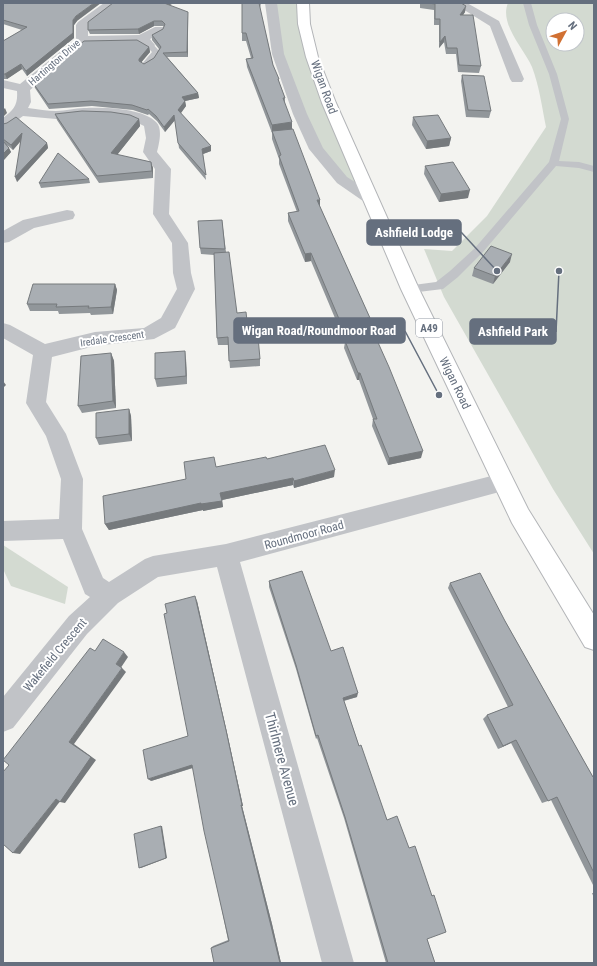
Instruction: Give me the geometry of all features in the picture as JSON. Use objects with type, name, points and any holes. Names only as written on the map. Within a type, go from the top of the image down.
[{"type":"highway","name":"Wigan Road","points":[[303,3],[304,24],[312,57],[329,103],[369,198],[410,289],[520,516],[594,638]]},
{"type":"street","name":"Hartington Drive","points":[[21,112],[25,99],[23,89],[82,40],[82,25],[99,11],[112,3]]},
{"type":"street","points":[[271,3],[278,54],[300,114],[316,149],[342,180],[369,198]]},
{"type":"street","points":[[459,3],[495,24],[517,79]]},
{"type":"street","points":[[82,40],[145,42],[159,30]]},
{"type":"street","points":[[3,84],[23,89]]},
{"type":"street","points":[[3,124],[21,112]]},
{"type":"street","name":"Iredale Crescent","points":[[21,112],[56,115],[84,112],[113,113],[135,116],[151,124],[153,138],[150,152],[163,169],[161,214],[180,243],[182,273],[186,289],[168,324],[147,334],[95,339],[44,352]]},
{"type":"street","points":[[3,238],[29,224],[67,215]]},
{"type":"street","points":[[3,330],[44,352],[36,404],[56,434],[72,479],[70,528],[94,586],[109,595]]},
{"type":"street","name":"Roundmoor Road","points":[[109,595],[153,567],[226,555],[503,482]]},
{"type":"street","points":[[3,531],[70,528]]},
{"type":"street","name":"Thirlmere Avenue","points":[[226,555],[338,963]]},
{"type":"street","name":"Wakefield Crescent","points":[[3,718],[78,625],[109,595]]},
{"type":"lane","points":[[410,289],[439,286],[454,274],[479,250],[554,162],[565,118],[553,74],[533,25],[527,3]]},
{"type":"lane","points":[[145,42],[156,52],[145,65]]},
{"type":"lane","points":[[554,162],[579,165],[594,169]]},
{"type":"shaded area","points":[[271,3],[303,3],[304,24],[369,198],[316,149],[288,84]]},
{"type":"shaded area","points":[[508,3],[594,3],[594,554],[553,489],[444,297],[424,249],[452,251],[487,216],[546,127],[540,96],[532,67],[514,36],[507,19],[506,11]]},
{"type":"shaded area","points":[[3,545],[68,587],[65,604],[11,586],[3,569]]},
{"type":"building","points":[[3,3],[94,3],[76,16],[73,20],[73,33],[26,71],[21,64],[3,74],[3,41],[27,27],[3,20]]},
{"type":"building","points":[[113,3],[164,3],[188,12],[187,52],[163,53],[198,93],[182,97],[185,101],[178,110],[211,146],[202,149],[206,175],[178,143],[174,115],[164,127],[156,116],[148,109],[147,110],[132,105],[91,101],[48,104],[33,83],[84,41],[137,40],[149,47],[139,61],[144,64],[154,58],[161,47],[152,35],[163,29],[165,24],[162,21],[154,21],[138,29],[88,30],[88,22]]},
{"type":"building","points":[[242,3],[259,3],[273,65],[279,79],[285,98],[283,98],[292,122],[272,125],[246,59],[253,58],[246,33],[242,33]]},
{"type":"building","points":[[428,3],[461,3],[466,6],[460,15],[473,15],[481,66],[459,65],[457,48],[447,48],[445,36],[440,42],[440,19],[435,19],[435,4]]},
{"type":"building","points":[[462,75],[484,76],[491,111],[468,110]]},
{"type":"building","points":[[82,111],[111,112],[130,115],[139,119],[111,153],[151,162],[152,171],[97,176],[55,114]]},
{"type":"building","points":[[438,115],[451,138],[427,141],[413,117]]},
{"type":"building","points":[[16,117],[47,143],[15,177],[22,133],[11,145],[3,139],[3,124]]},
{"type":"building","points":[[293,129],[320,200],[317,200],[370,318],[367,318],[389,367],[423,451],[389,458],[373,419],[377,419],[360,373],[358,373],[345,341],[348,340],[311,253],[305,254],[288,213],[299,211],[279,156],[281,155],[272,131]]},
{"type":"building","points":[[3,141],[9,148],[3,154]]},
{"type":"building","points":[[58,153],[89,179],[39,183]]},
{"type":"building","points":[[453,162],[470,190],[441,194],[425,166]]},
{"type":"building","points":[[222,220],[225,249],[200,248],[198,221]]},
{"type":"building","points":[[491,246],[512,254],[495,276],[474,268]]},
{"type":"building","points":[[229,252],[237,313],[246,312],[249,338],[258,337],[260,359],[229,361],[228,337],[217,338],[214,253]]},
{"type":"building","points":[[33,284],[115,284],[111,307],[88,308],[89,306],[56,307],[57,304],[27,304]]},
{"type":"building","points":[[185,351],[186,376],[155,379],[155,353]]},
{"type":"building","points":[[111,353],[113,401],[78,406],[81,356]]},
{"type":"building","points":[[129,409],[129,434],[96,438],[96,413]]},
{"type":"building","points":[[325,445],[335,470],[294,481],[293,478],[220,493],[222,501],[201,503],[105,524],[103,496],[186,479],[184,462],[214,457],[216,467],[266,457],[267,459]]},
{"type":"building","points":[[302,571],[331,651],[343,647],[358,693],[343,698],[359,746],[361,745],[387,820],[397,816],[409,848],[415,846],[432,896],[434,895],[446,932],[427,939],[435,963],[388,963],[345,817],[318,735],[316,736],[296,665],[269,581]]},
{"type":"building","points":[[480,573],[505,621],[594,777],[594,873],[557,797],[548,801],[516,740],[503,746],[487,715],[513,705],[450,583]]},
{"type":"building","points":[[195,596],[226,730],[241,805],[280,963],[214,963],[211,948],[229,941],[204,831],[192,765],[148,779],[143,750],[188,736],[164,614],[167,613],[165,604]]},
{"type":"building","points":[[103,639],[124,652],[116,664],[122,668],[69,742],[91,757],[60,802],[56,799],[13,853],[3,844],[3,772],[9,765],[3,760],[90,648],[95,651]]},
{"type":"building","points":[[161,826],[166,858],[139,868],[134,834]]},
{"type":"place","name":"Ashfield Lodge","points":[[497,271]]},
{"type":"place","name":"Ashfield Park","points":[[559,271]]},
{"type":"place","name":"Wigan Road/Roundmoor Road","points":[[439,395]]}]
